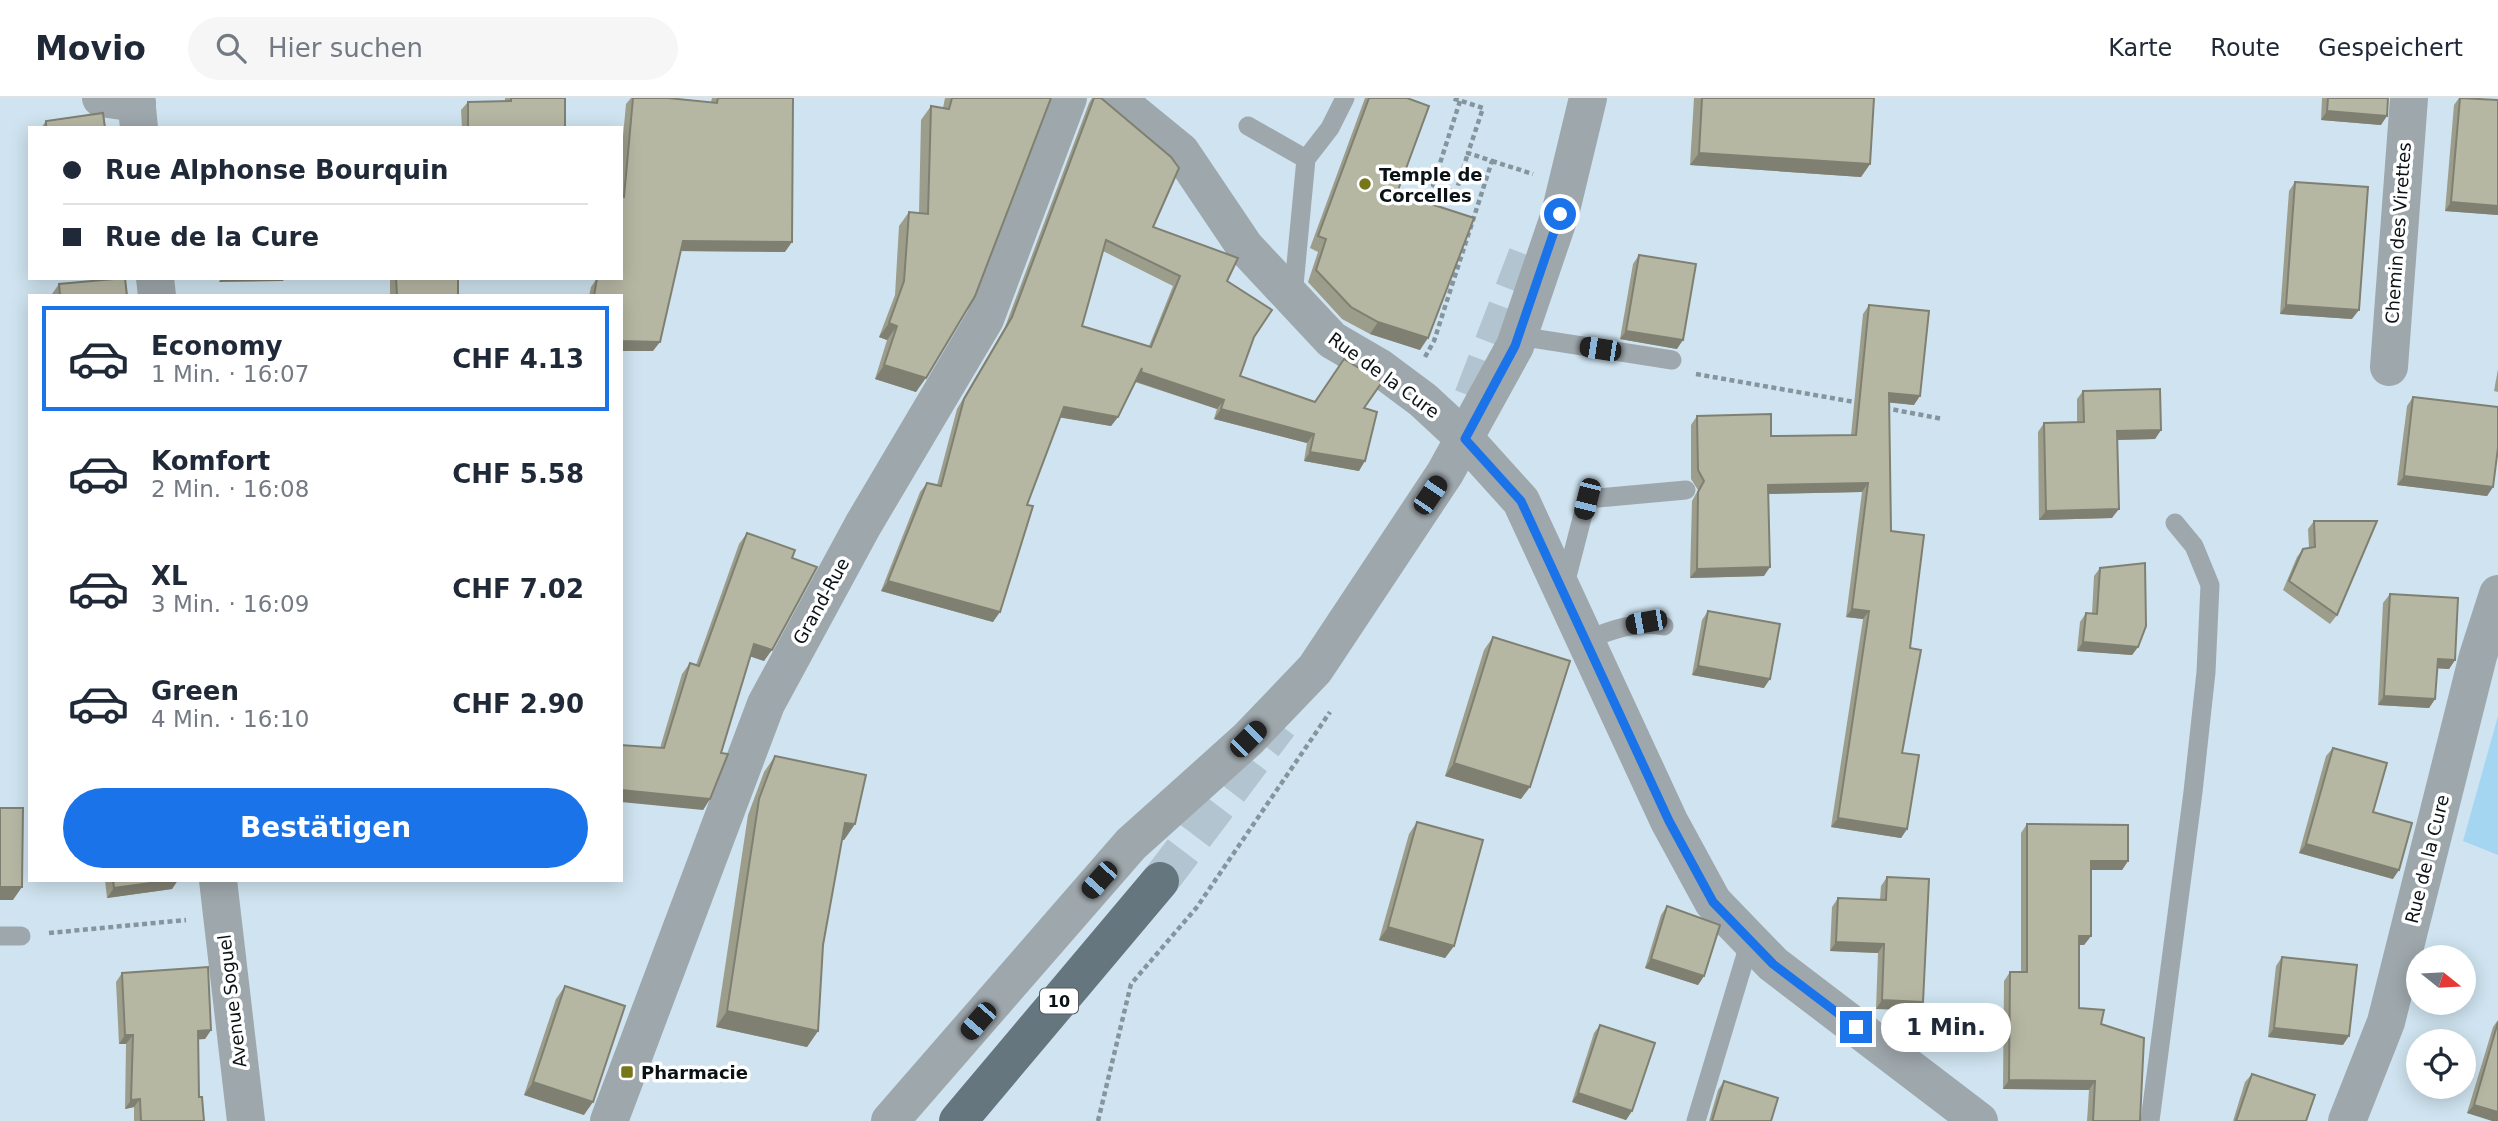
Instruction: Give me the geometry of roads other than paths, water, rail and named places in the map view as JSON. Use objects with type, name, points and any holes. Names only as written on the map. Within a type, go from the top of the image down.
[{"type":"main road","name":"10","points":[[958,1121],[1160,881]]},
{"type":"street","name":"Grand-Rue","points":[[609,1121],[766,704],[863,526],[985,319],[1068,98]]},
{"type":"street","name":"Rue de la Cure","points":[[1115,98],[1181,152],[1245,247],[1332,340],[1407,388],[1465,439],[1521,501],[1669,821],[1713,902],[1773,964],[1979,1121]]},
{"type":"street","points":[[890,1121],[1130,844],[1248,739],[1315,669],[1465,439],[1518,336],[1560,214],[1588,98]]},
{"type":"street","name":"Chemin des Virettes","points":[[2389,367],[2410,98]]},
{"type":"street","name":"Rue de la Cure","points":[[2347,1121],[2386,1022],[2478,656],[2498,594]]},
{"type":"street","name":"Avenue Soguel","points":[[220,898],[246,1121]]},
{"type":"lane","points":[[1292,297],[1306,159],[1330,128],[1345,98]]},
{"type":"lane","points":[[1248,126],[1306,159]]},
{"type":"lane","points":[[1518,336],[1663,359]]},
{"type":"lane","points":[[1564,589],[1587,499],[1686,490]]},
{"type":"lane","points":[[2150,1121],[2193,792],[2210,585],[2194,546],[2175,523]]},
{"type":"lane","points":[[1587,640],[1613,628],[1646,622],[1664,626]]},
{"type":"lane","points":[[0,936],[20,936]]},
{"type":"lane","points":[[1696,1121],[1751,940]]},
{"type":"tunnel","points":[[1473,397],[1533,240]]},
{"type":"tunnel","points":[[1160,881],[1279,724]]},
{"type":"place","name":"Temple de Corcelles","points":[[1365,184]]},
{"type":"place","name":"Pharmacie","points":[[627,1072]]}]
